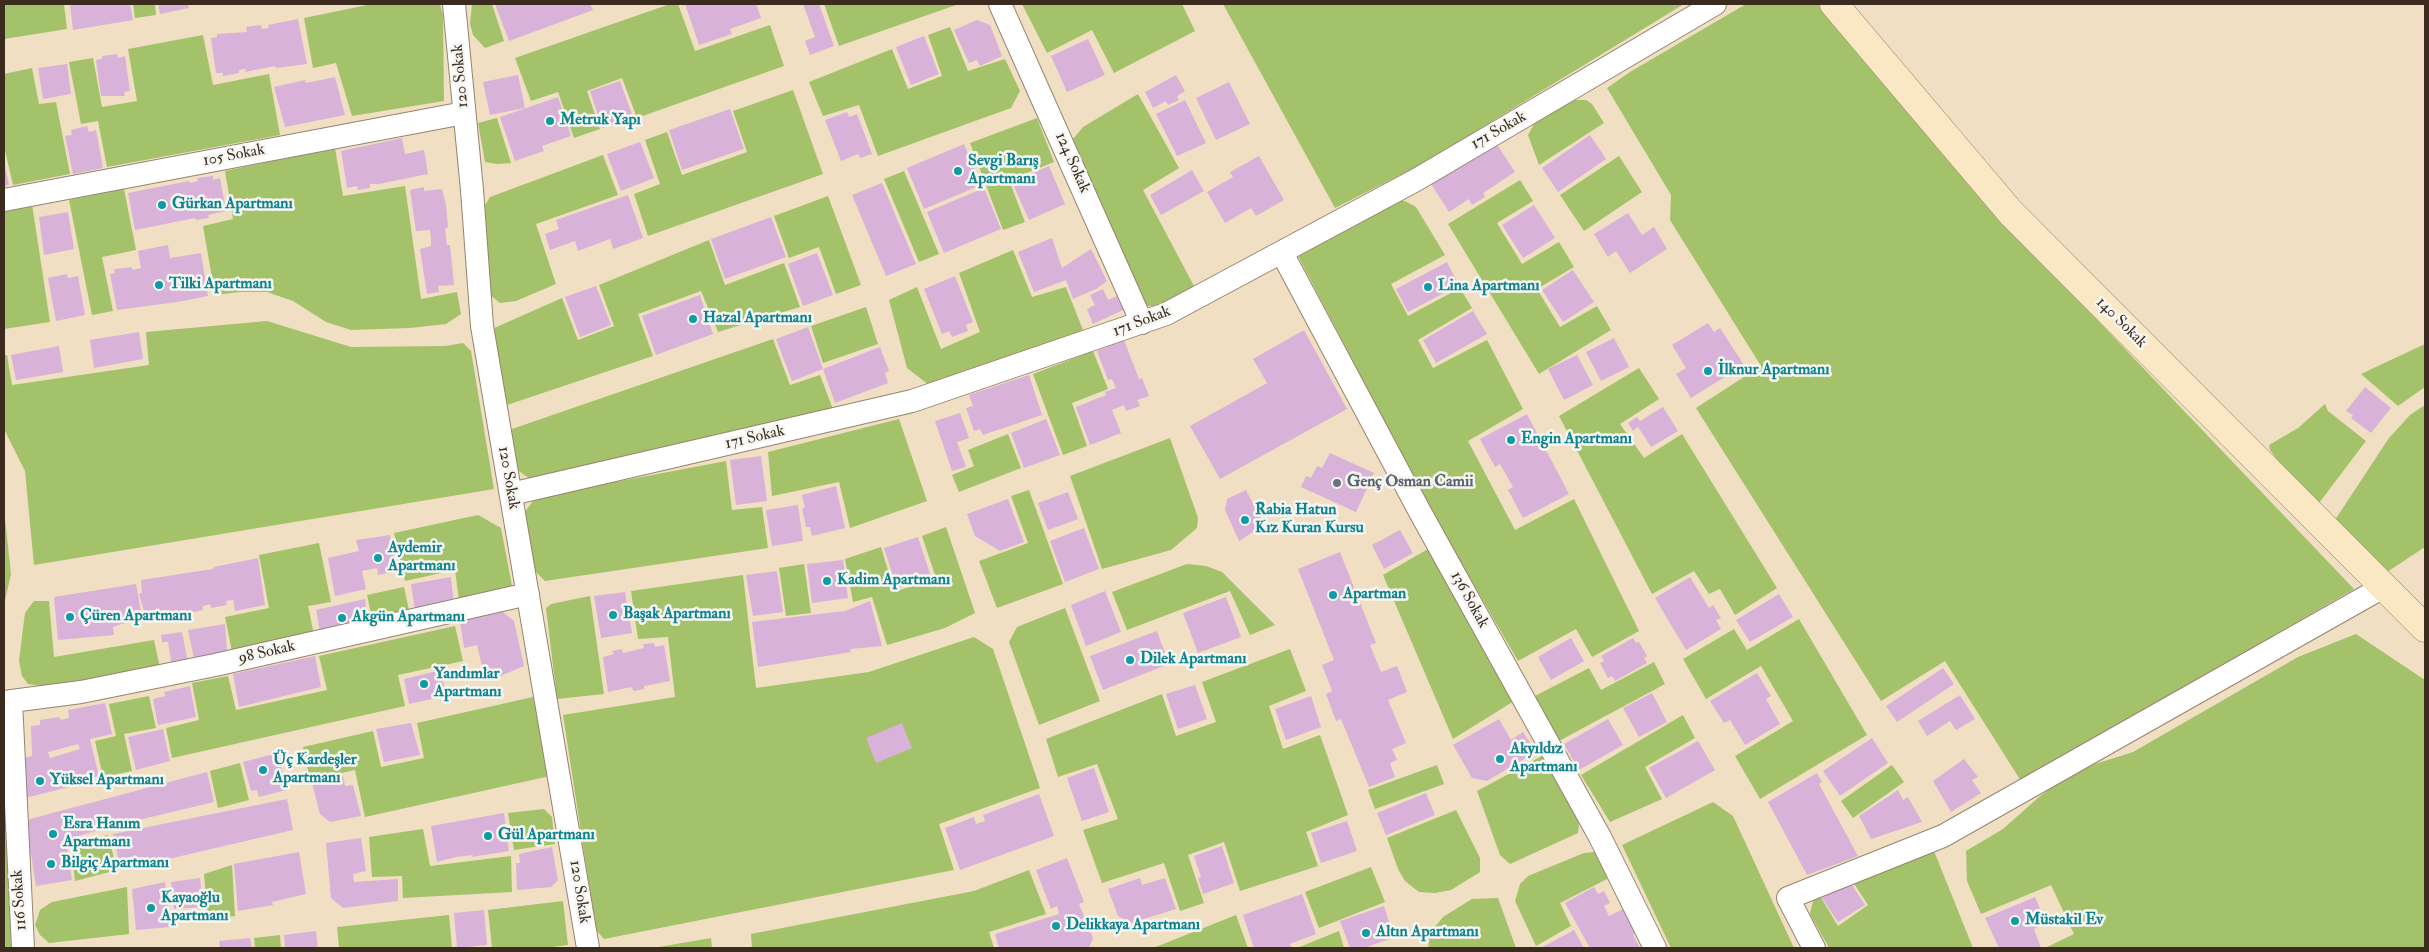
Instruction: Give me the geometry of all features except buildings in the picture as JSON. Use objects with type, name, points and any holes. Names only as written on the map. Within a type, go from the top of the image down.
[{"type":"main road","name":"140 Sokak","points":[[1834,4],[2011,213],[2386,586],[2425,628]]},
{"type":"street","name":"120 Sokak","points":[[454,4],[482,326],[588,948]]},
{"type":"street","name":"124 Sokak","points":[[1000,4],[1142,323]]},
{"type":"street","name":"171 Sokak","points":[[510,494],[912,401],[1166,314],[1282,253],[1502,130],[1715,4]]},
{"type":"street","name":"105 Sokak","points":[[4,200],[464,113]]},
{"type":"street","name":"136 Sokak","points":[[1282,253],[1420,512],[1600,837],[1655,948]]},
{"type":"street","points":[[1814,948],[1788,898],[1943,836],[2386,586]]},
{"type":"street","name":"98 Sokak","points":[[7,702],[81,692],[215,665],[528,594]]},
{"type":"street","name":"116 Sokak","points":[[7,702],[23,948]]},
{"type":"green space","points":[[4,4],[64,4],[67,29],[4,39]]},
{"type":"green space","points":[[133,4],[155,4],[156,15],[135,18]]},
{"type":"green space","points":[[372,4],[440,4],[443,15],[444,101],[352,116],[336,63],[313,68],[304,18]]},
{"type":"green space","points":[[472,4],[492,4],[504,41],[485,48],[473,35],[470,24]]},
{"type":"green space","points":[[670,4],[678,4],[695,51],[770,25],[784,66],[637,118],[622,78],[587,91],[600,129],[574,138],[558,92],[531,101],[515,58]]},
{"type":"green space","points":[[824,4],[959,4],[839,46]]},
{"type":"green space","points":[[1022,4],[1182,4],[1195,31],[1114,73],[1092,30],[1047,53]]},
{"type":"green space","points":[[1223,4],[1684,4],[1422,164],[1335,208]]},
{"type":"green space","points":[[1746,4],[1818,4],[1999,217],[2354,589],[2021,781],[1945,661],[1881,701],[1696,408],[1761,366],[1670,220],[1671,195],[1607,88],[1630,72]]},
{"type":"green space","points":[[950,27],[968,71],[1005,59],[1020,91],[1011,108],[878,156],[859,105],[823,116],[809,82],[892,49],[908,89],[942,76],[928,35]]},
{"type":"green space","points":[[203,35],[213,85],[269,74],[280,135],[107,167],[98,121],[81,124],[69,62],[93,58],[102,107],[137,101],[128,49]]},
{"type":"green space","points":[[32,68],[39,104],[56,102],[70,174],[13,185],[4,146],[4,74]]},
{"type":"green space","points":[[793,90],[823,174],[648,236],[634,194],[660,184],[645,140],[667,132],[682,175],[747,152],[733,111]]},
{"type":"green space","points":[[1138,94],[1179,168],[1143,190],[1194,286],[1164,306],[1145,306],[1073,139],[1083,127]]},
{"type":"green space","points":[[1575,100],[1586,100],[1592,104],[1604,123],[1539,165],[1528,135],[1534,124],[1544,116]]},
{"type":"green space","points":[[497,118],[511,163],[497,164],[485,162],[478,123]]},
{"type":"green space","points":[[1037,118],[1054,162],[1009,180],[1025,222],[1003,230],[970,143]]},
{"type":"green space","points":[[335,148],[343,196],[405,186],[421,299],[457,292],[461,314],[446,324],[410,328],[351,330],[326,322],[293,301],[267,292],[240,292],[215,295],[203,226],[233,219],[225,171]]},
{"type":"green space","points":[[603,155],[618,195],[536,224],[556,284],[516,301],[500,303],[490,295],[482,210],[490,197]]},
{"type":"green space","points":[[1619,156],[1642,192],[1584,231],[1560,195]]},
{"type":"green space","points":[[904,171],[939,254],[919,262],[884,179]]},
{"type":"green space","points":[[1520,180],[1533,201],[1497,223],[1522,264],[1559,242],[1574,267],[1537,289],[1560,327],[1597,306],[1611,330],[1539,374],[1448,224]]},
{"type":"green space","points":[[124,189],[136,250],[102,257],[113,311],[92,315],[69,200]]},
{"type":"green space","points":[[828,196],[861,285],[836,294],[819,247],[789,258],[774,216]]},
{"type":"green space","points":[[1393,201],[1405,201],[1416,207],[1445,255],[1391,284],[1408,316],[1460,288],[1472,308],[1418,340],[1433,368],[1487,340],[1523,409],[1468,441],[1515,530],[1574,499],[1639,631],[1592,657],[1576,629],[1518,661],[1433,514],[1298,256]]},
{"type":"green space","points":[[32,204],[50,322],[4,329],[4,208]]},
{"type":"green space","points":[[709,240],[725,285],[784,263],[800,307],[718,332],[701,291],[638,314],[653,356],[507,405],[492,329],[562,298],[578,340],[614,326],[599,285]]},
{"type":"green space","points":[[1013,250],[1032,297],[1066,287],[1083,330],[929,385],[907,368],[889,300],[917,287],[941,349],[980,332],[959,273]]},
{"type":"green space","points":[[866,307],[878,344],[823,363],[811,326]]},
{"type":"green space","points":[[267,321],[351,347],[445,346],[463,343],[471,351],[494,489],[34,565],[25,471],[4,429],[4,356],[7,355],[12,385],[149,365],[146,332]]},
{"type":"green space","points":[[773,339],[790,385],[820,375],[834,412],[530,479],[516,469],[508,439],[512,429]]},
{"type":"green space","points":[[2425,344],[2425,387],[2398,406],[2361,374]]},
{"type":"green space","points":[[1093,351],[1108,389],[1072,403],[1087,446],[1063,455],[1033,374]]},
{"type":"green space","points":[[1639,368],[1659,399],[1620,424],[1644,458],[1682,434],[1777,588],[1735,615],[1720,589],[1709,594],[1694,571],[1652,594],[1559,416]]},
{"type":"green space","points":[[2325,404],[2328,411],[2366,441],[2319,503],[2308,501],[2270,450],[2269,445],[2298,428]]},
{"type":"green space","points":[[2425,405],[2425,547],[2384,574],[2333,523],[2389,438],[2410,415]]},
{"type":"green space","points":[[899,419],[927,501],[850,528],[839,482],[772,496],[768,452]]},
{"type":"green space","points":[[1008,434],[1021,468],[959,492],[952,475],[974,466],[968,450]]},
{"type":"green space","points":[[1170,438],[1198,518],[1197,528],[1171,550],[1102,569],[1070,476]]},
{"type":"green space","points":[[726,461],[732,510],[762,507],[768,548],[545,581],[532,568],[524,513],[536,497]]},
{"type":"green space","points":[[1029,490],[1063,584],[997,608],[979,561],[1028,543],[1011,496]]},
{"type":"green space","points":[[4,510],[11,574],[4,605]]},
{"type":"green space","points":[[478,515],[501,528],[512,586],[459,600],[455,570],[405,581],[394,533]]},
{"type":"green space","points":[[946,527],[975,613],[945,628],[887,645],[872,597],[853,602],[845,559],[881,547],[894,590],[897,591],[936,578],[922,536]]},
{"type":"green space","points":[[319,543],[331,602],[308,606],[314,635],[232,652],[225,617],[269,608],[259,555]]},
{"type":"green space","points":[[1428,549],[1514,701],[1453,739],[1383,575]]},
{"type":"green space","points":[[804,564],[811,613],[786,616],[779,568]]},
{"type":"green space","points":[[1187,564],[1206,566],[1222,572],[1275,625],[1250,635],[1230,591],[1127,630],[1112,592]]},
{"type":"green space","points":[[743,575],[756,688],[869,672],[974,637],[993,649],[1040,788],[939,824],[954,870],[604,939],[596,930],[563,715],[675,697],[668,637],[638,639],[631,591]]},
{"type":"green space","points":[[404,587],[410,615],[373,623],[367,595]]},
{"type":"green space","points":[[590,596],[604,694],[557,699],[546,608],[551,604]]},
{"type":"green space","points":[[34,601],[49,601],[54,657],[154,640],[160,668],[42,686],[28,684],[22,676],[19,661],[25,613]]},
{"type":"green space","points":[[1065,608],[1100,701],[1039,725],[1009,642],[1017,627]]},
{"type":"green space","points":[[1799,619],[1867,735],[1760,799],[1735,756],[1793,721],[1761,666],[1706,699],[1683,659],[1734,629],[1747,650]]},
{"type":"green space","points":[[455,626],[463,661],[398,675],[405,706],[172,758],[166,728],[199,720],[192,683],[228,676],[236,710],[327,690],[319,656]]},
{"type":"green space","points":[[2356,634],[2425,680],[2425,948],[2045,948],[2074,934],[2051,885],[1981,914],[1967,881],[1966,851],[2003,829],[2039,797],[2076,770],[2133,752],[2298,657]]},
{"type":"green space","points":[[1290,649],[1306,691],[1269,706],[1283,749],[1320,735],[1348,815],[1306,832],[1318,866],[1240,891],[1224,842],[1188,855],[1204,903],[1180,911],[1164,863],[1102,883],[1083,830],[1118,819],[1097,764],[1058,777],[1046,739],[1162,694],[1176,736],[1216,722],[1202,682]]},
{"type":"green space","points":[[1654,662],[1665,684],[1559,741],[1535,696],[1589,668],[1601,690]]},
{"type":"green space","points":[[149,696],[156,728],[124,734],[132,771],[103,777],[95,741],[116,736],[109,704]]},
{"type":"green space","points":[[533,697],[550,776],[365,817],[355,770],[310,780],[303,747],[373,731],[381,767],[424,758],[417,723]]},
{"type":"green space","points":[[1683,715],[1695,738],[1645,767],[1662,799],[1610,822],[1581,775]]},
{"type":"green space","points":[[4,722],[6,724],[11,948],[4,948]]},
{"type":"green space","points":[[1542,756],[1580,816],[1578,833],[1510,864],[1500,855],[1477,791]]},
{"type":"green space","points":[[240,763],[249,800],[218,808],[210,771]]},
{"type":"green space","points":[[1437,765],[1444,784],[1375,809],[1368,790]]},
{"type":"green space","points":[[1892,765],[1904,782],[1853,818],[1841,801]]},
{"type":"green space","points":[[1713,802],[1733,816],[1794,948],[1671,948],[1622,845]]},
{"type":"green space","points":[[544,809],[552,817],[555,844],[514,850],[508,813]]},
{"type":"green space","points":[[1456,810],[1480,858],[1480,872],[1451,890],[1435,893],[1419,892],[1405,881],[1398,869],[1387,838]]},
{"type":"green space","points":[[423,829],[430,866],[511,856],[512,892],[403,898],[402,876],[372,877],[369,837]]},
{"type":"green space","points":[[108,835],[117,870],[75,881],[71,843]]},
{"type":"green space","points":[[1934,851],[1973,948],[1829,948],[1810,914],[1813,901],[1820,896],[1838,926],[1868,905],[1851,879]]},
{"type":"green space","points":[[1594,852],[1602,859],[1613,876],[1560,903],[1571,926],[1536,946],[1515,901],[1520,884],[1528,876],[1584,853]]},
{"type":"green space","points":[[232,865],[235,916],[208,919],[204,874]]},
{"type":"green space","points":[[1371,867],[1385,902],[1319,928],[1305,892]]},
{"type":"green space","points":[[1029,870],[1046,914],[989,932],[994,948],[752,948],[751,934],[974,891]]},
{"type":"green space","points":[[127,887],[129,934],[49,943],[40,935],[35,925],[40,910],[52,902]]},
{"type":"green space","points":[[1498,898],[1516,948],[1428,948],[1430,933],[1443,917],[1472,899]]},
{"type":"green space","points":[[563,901],[568,945],[543,948],[492,948],[488,910]]},
{"type":"green space","points":[[449,915],[452,948],[339,948],[337,927]]},
{"type":"green space","points":[[1236,915],[1248,948],[1153,948]]},
{"type":"green space","points":[[1339,931],[1344,948],[1297,948]]},
{"type":"green space","points":[[280,935],[281,948],[255,948],[254,938]]},
{"type":"green space","points":[[711,938],[712,948],[653,948]]},
{"type":"place","name":"Metruk Yapı","points":[[550,121]]},
{"type":"place","name":"Sevgi Barış Apartmanı","points":[[958,171]]},
{"type":"place","name":"Gürkan Apartmanı","points":[[162,205]]},
{"type":"place","name":"Tilki Apartmanı","points":[[159,285]]},
{"type":"place","name":"Lina Apartmanı","points":[[1428,287]]},
{"type":"place","name":"Hazal Apartmanı","points":[[693,319]]},
{"type":"place","name":"İlknur Apartmanı","points":[[1708,371]]},
{"type":"place","name":"Engin Apartmanı","points":[[1511,440]]},
{"type":"place","name":"Genç Osman Camii","points":[[1337,483]]},
{"type":"place","name":"Rabia Hatun Kız Kuran Kursu","points":[[1245,520]]},
{"type":"place","name":"Aydemir Apartmanı","points":[[378,558]]},
{"type":"place","name":"Kadim Apartmanı","points":[[827,581]]},
{"type":"place","name":"Apartman","points":[[1333,595]]},
{"type":"place","name":"Başak Apartmanı","points":[[613,615]]},
{"type":"place","name":"Çüren Apartmanı","points":[[70,617]]},
{"type":"place","name":"Akgün Apartmanı","points":[[342,618]]},
{"type":"place","name":"Dilek Apartmanı","points":[[1130,660]]},
{"type":"place","name":"Yandımlar Apartmanı","points":[[424,684]]},
{"type":"place","name":"Akyıldız Apartmanı","points":[[1500,759]]},
{"type":"place","name":"Üç Kardeşler Apartmanı","points":[[263,770]]},
{"type":"place","name":"Yüksel Apartmanı","points":[[40,781]]},
{"type":"place","name":"Esra Hanım Apartmanı","points":[[53,834]]},
{"type":"place","name":"Gül Apartmanı","points":[[488,836]]},
{"type":"place","name":"Bilgiç Apartmanı","points":[[51,864]]},
{"type":"place","name":"Kayaoğlu Apartmanı","points":[[151,908]]},
{"type":"place","name":"Müstakil Ev","points":[[2015,921]]},
{"type":"place","name":"Delikkaya Apartmanı","points":[[1056,926]]},
{"type":"place","name":"Altın Apartmanı","points":[[1366,933]]}]
